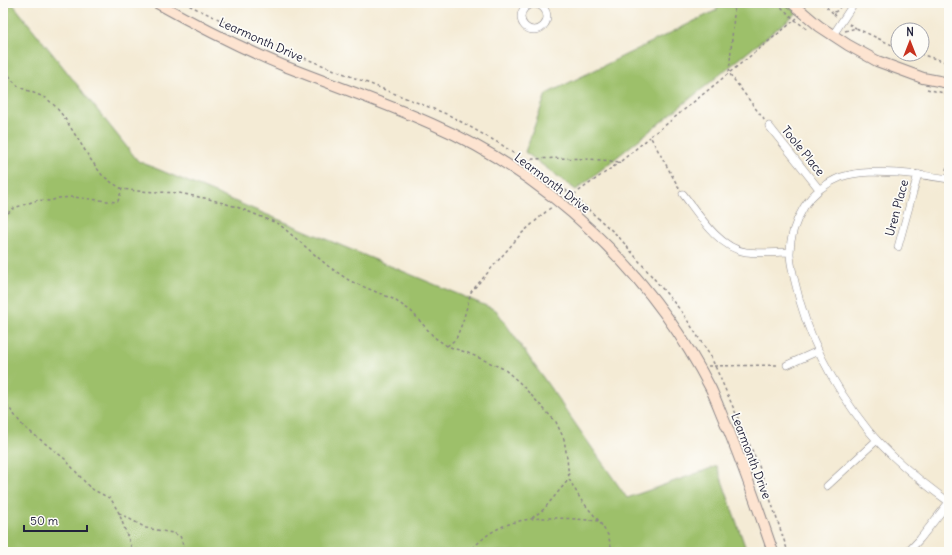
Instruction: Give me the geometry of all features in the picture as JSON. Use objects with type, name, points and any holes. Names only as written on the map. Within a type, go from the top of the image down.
[{"type":"street","name":"Learmonth Drive","points":[[157,3],[252,52],[433,124],[461,138],[489,153],[526,177],[585,224],[635,276],[663,312],[698,366],[711,390],[740,458],[773,552]]},
{"type":"street","points":[[792,3],[819,26],[848,45],[877,61],[923,78],[949,83]]},
{"type":"street","points":[[833,35],[854,3]]},
{"type":"street","name":"Toole Place","points":[[769,126],[819,189]]},
{"type":"street","points":[[908,552],[949,502],[900,463],[877,440],[845,398],[818,351],[807,322],[798,293],[790,252],[793,234],[799,216],[808,201],[826,184],[841,177],[857,173],[883,172],[918,174],[946,178]]},
{"type":"street","name":"Uren Place","points":[[898,247],[918,174]]},
{"type":"street","points":[[683,194],[712,231],[727,244],[746,252],[790,252]]},
{"type":"street","points":[[787,365],[818,351]]},
{"type":"street","points":[[827,486],[877,440]]},
{"type":"path","points":[[184,3],[294,54],[449,115],[502,145],[524,160],[573,196],[618,236],[682,312],[711,357],[759,466],[788,552]]},
{"type":"path","points":[[735,3],[729,73],[769,126]]},
{"type":"path","points":[[777,3],[794,20]]},
{"type":"path","points":[[822,3],[833,13]]},
{"type":"path","points":[[447,346],[456,339],[471,292],[521,234],[548,209],[573,196],[620,162],[801,13],[803,13]]},
{"type":"path","points":[[833,35],[856,28],[890,44]]},
{"type":"path","points":[[930,57],[949,63]]},
{"type":"path","points":[[3,65],[12,80],[20,87],[46,98],[55,106],[64,117],[102,175],[122,189],[179,193],[209,199],[237,207],[279,224],[328,266],[350,281],[393,299],[411,311],[434,337],[447,346],[468,353],[504,369],[519,382],[556,422],[564,439],[569,479],[580,500],[599,521],[608,535],[611,546],[609,552]]},
{"type":"path","points":[[650,136],[683,194]]},
{"type":"path","points":[[515,170],[521,160],[583,158],[620,162]]},
{"type":"path","points":[[946,178],[949,160]]},
{"type":"path","points":[[3,217],[14,208],[38,200],[50,201],[59,198],[73,198],[116,202],[120,198],[122,189]]},
{"type":"path","points":[[698,366],[787,365]]},
{"type":"path","points":[[3,400],[23,426],[65,459],[90,488],[111,499],[119,512],[133,552]]},
{"type":"path","points":[[532,518],[544,509],[569,479]]},
{"type":"path","points":[[119,512],[146,528],[173,533],[180,536],[184,552]]},
{"type":"path","points":[[468,552],[490,534],[502,527],[528,518],[560,517],[599,521]]},
{"type":"green space","points":[[3,3],[12,3],[138,161],[496,310],[627,498],[717,466],[747,552],[3,552]]},
{"type":"green space","points":[[718,3],[788,3],[798,12],[576,190],[525,152],[546,94],[717,10]]}]
